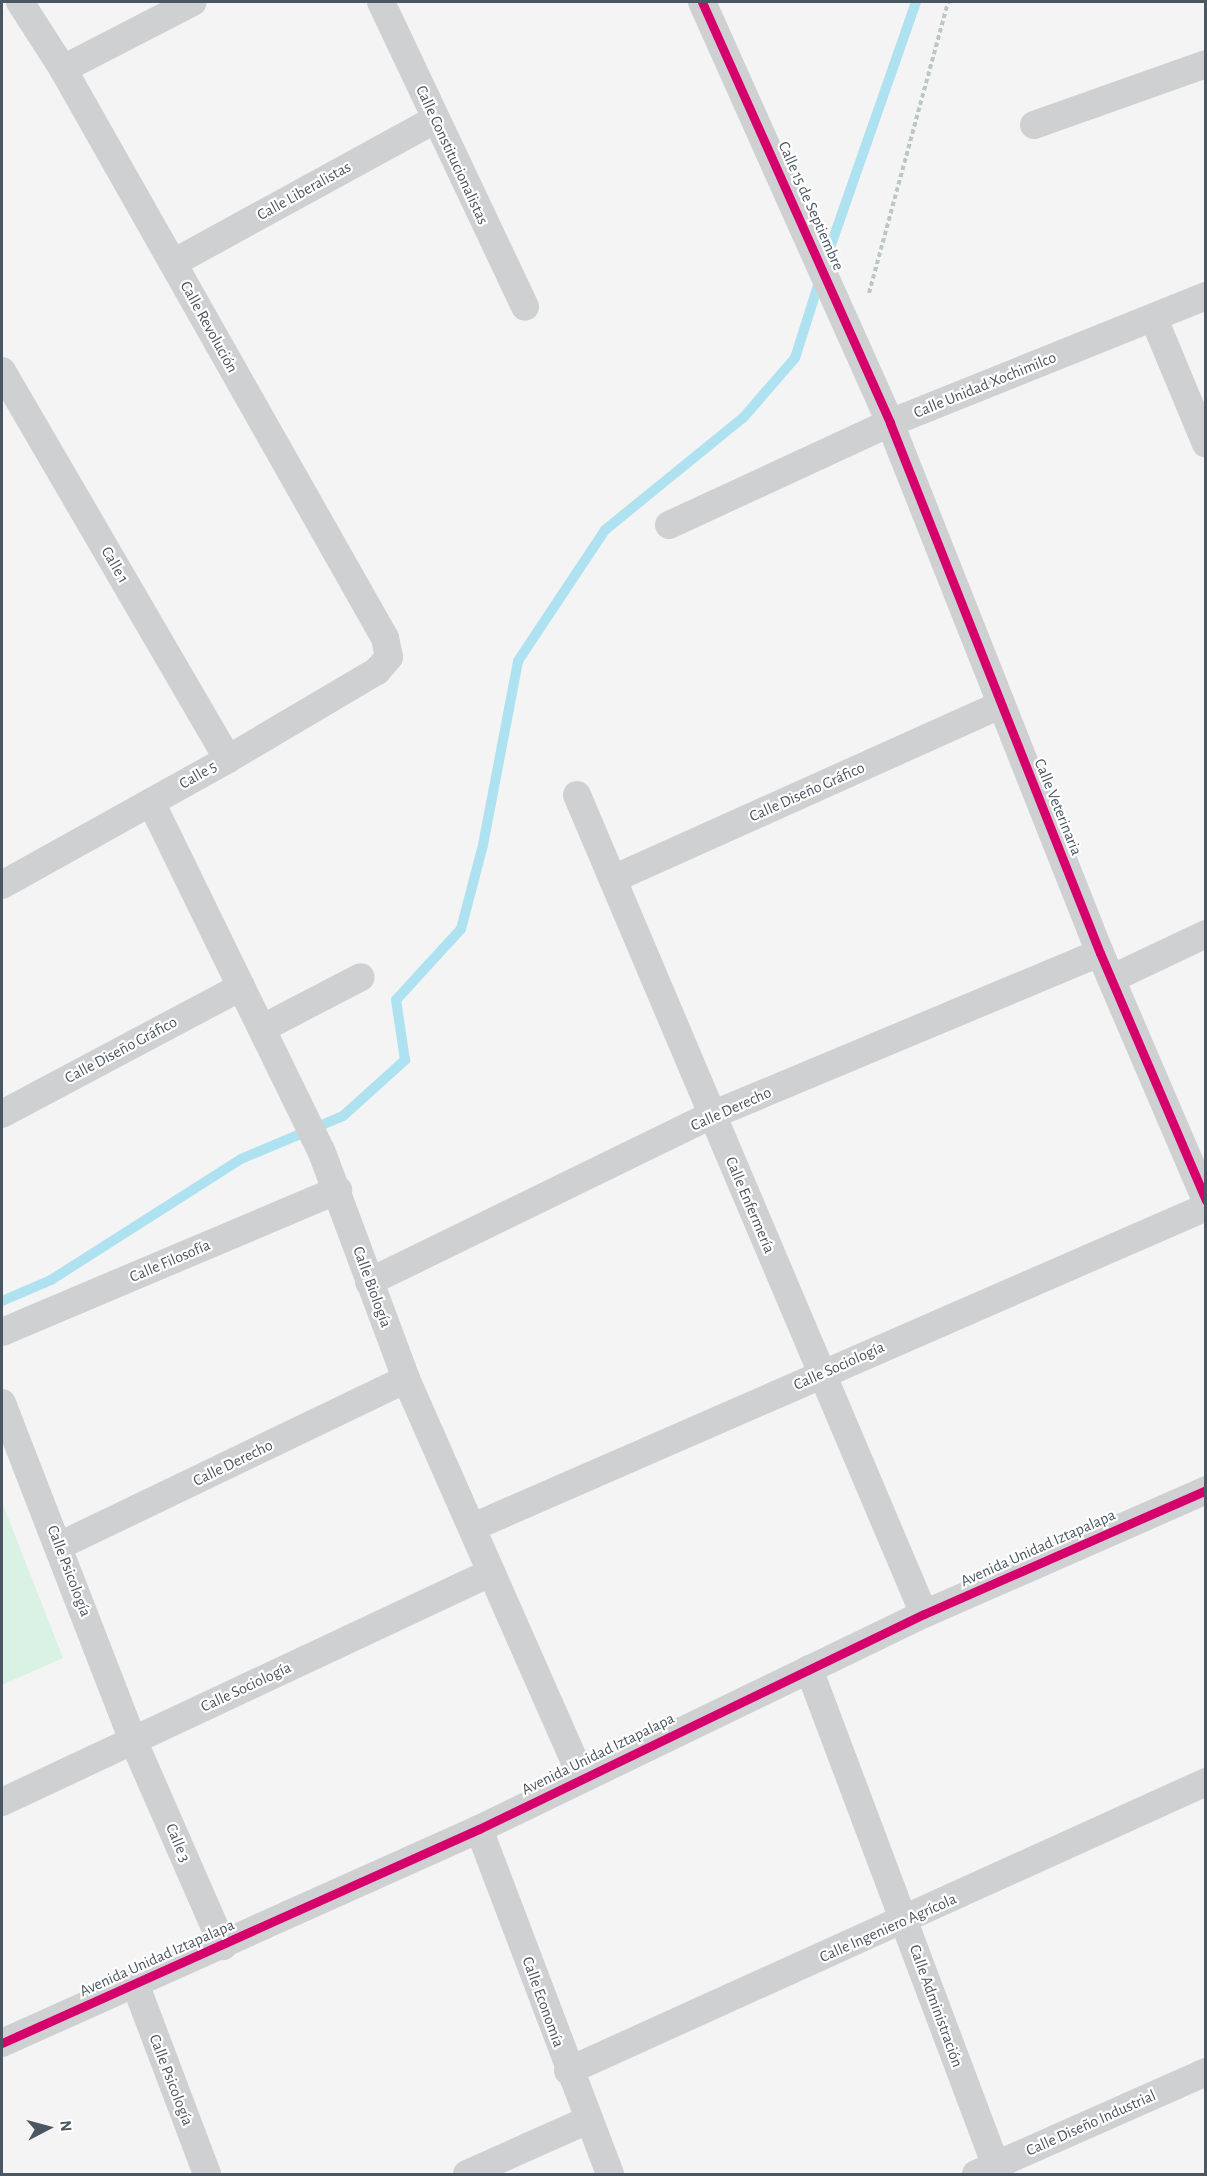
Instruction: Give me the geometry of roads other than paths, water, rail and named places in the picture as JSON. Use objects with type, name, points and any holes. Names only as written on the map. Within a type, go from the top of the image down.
[{"type":"street","name":"Calle Revolución","points":[[20,2],[63,69],[173,263],[384,638],[389,657]]},
{"type":"street","points":[[63,69],[193,2]]},
{"type":"street","name":"Calle Constitucionalistas","points":[[381,2],[434,120],[525,307]]},
{"type":"street","name":"Calle 15 de Septiembre","points":[[702,2],[789,192],[890,423]]},
{"type":"street","points":[[1034,125],[1206,64]]},
{"type":"street","name":"Calle Liberalistas","points":[[173,263],[434,120]]},
{"type":"street","name":"Calle Unidad Xochimilco","points":[[669,525],[890,423],[1154,319],[1206,296]]},
{"type":"street","points":[[1154,319],[1206,444]]},
{"type":"street","name":"Calle 1","points":[[2,371],[228,759]]},
{"type":"street","name":"Calle Veterinaria","points":[[890,423],[1100,953],[1113,978],[1206,1200]]},
{"type":"street","name":"Calle 5","points":[[2,883],[228,759],[377,671],[389,657]]},
{"type":"street","name":"Calle Diseño Gráfico","points":[[613,879],[1001,705]]},
{"type":"street","name":"Calle Enfermería","points":[[577,795],[924,1614]]},
{"type":"street","name":"Calle Biología","points":[[151,802],[321,1150],[338,1190],[369,1282],[406,1380],[473,1527],[490,1573],[582,1778]]},
{"type":"street","points":[[1113,978],[1206,934]]},
{"type":"street","name":"Calle Derecho","points":[[369,1282],[712,1115],[1100,953]]},
{"type":"street","points":[[263,1028],[361,976]]},
{"type":"street","name":"Calle Diseño Gráfico","points":[[2,1114],[241,987]]},
{"type":"street","name":"Calle Filosofía","points":[[2,1332],[338,1190]]},
{"type":"street","name":"Calle Sociología","points":[[473,1527],[1206,1207]]},
{"type":"street","name":"Calle Derecho","points":[[59,1546],[406,1380]]},
{"type":"street","name":"Calle Psicología","points":[[2,1403],[134,1740]]},
{"type":"street","name":"Avenida Unidad Iztapalapa","points":[[2,2043],[136,1986],[479,1829],[924,1614],[1205,1491]]},
{"type":"street","name":"Calle Sociología","points":[[2,1802],[490,1573]]},
{"type":"street","name":"Calle Administración","points":[[809,1669],[904,1921],[990,2172]]},
{"type":"street","name":"Calle 3","points":[[134,1740],[223,1946]]},
{"type":"street","name":"Calle Ingeniero Agrícola","points":[[568,2071],[904,1921],[1206,1782]]},
{"type":"street","name":"Calle Economía","points":[[479,1829],[568,2071],[610,2175]]},
{"type":"street","name":"Calle Psicología","points":[[136,1986],[207,2175]]},
{"type":"street","name":"Calle Diseño Industrial","points":[[990,2172],[1206,2072]]},
{"type":"street","points":[[466,2175],[588,2120]]},
{"type":"waterway","points":[[825,262],[916,2]]},
{"type":"waterway","points":[[2,1301],[51,1280],[241,1159],[343,1116],[405,1060],[396,1000],[461,929],[483,845],[518,661],[605,530],[743,418],[795,358],[820,279]]}]
